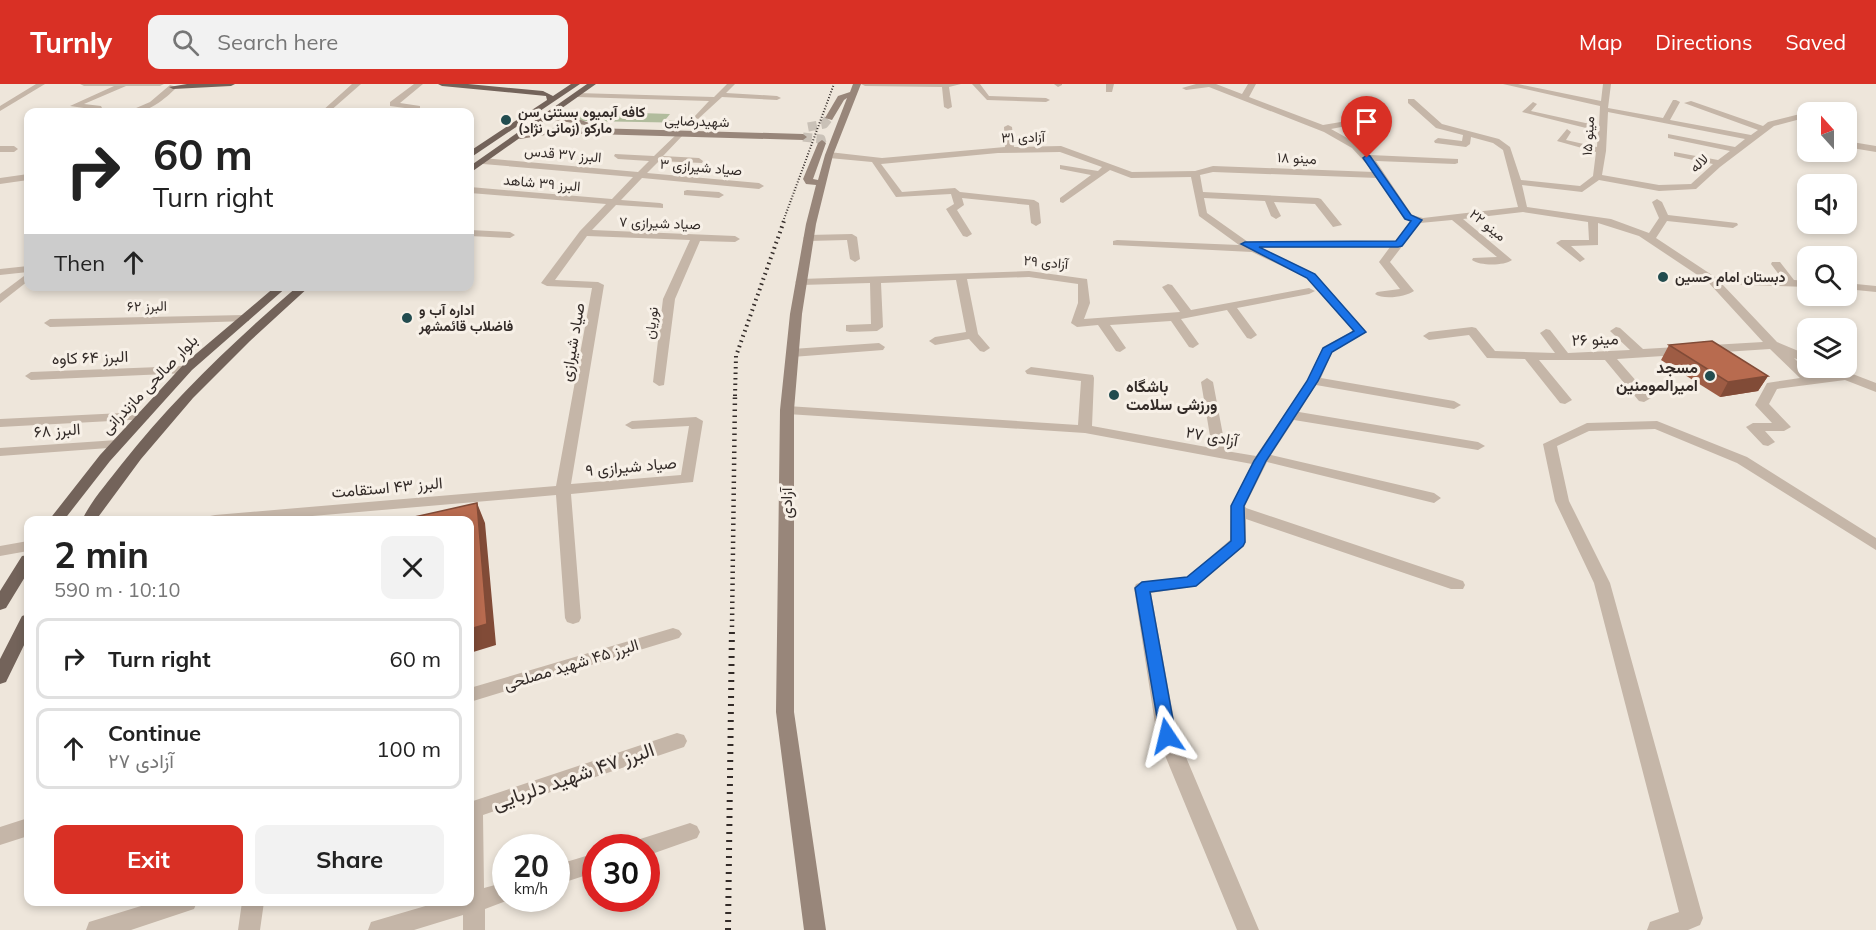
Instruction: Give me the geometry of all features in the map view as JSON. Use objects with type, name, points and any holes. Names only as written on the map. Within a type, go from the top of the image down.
[{"type":"main road","points":[[161,84],[173,87],[231,84]]},
{"type":"main road","points":[[173,87],[191,84]]},
{"type":"main road","points":[[442,84],[541,91],[576,84]]},
{"type":"main road","points":[[489,84],[541,91],[549,95],[551,100]]},
{"type":"main road","points":[[474,151],[576,84]]},
{"type":"main road","points":[[474,167],[590,86]]},
{"type":"main road","points":[[829,118],[842,98],[856,88]]},
{"type":"main road","name":"آزادی","points":[[815,930],[785,712],[786,410],[808,238],[829,155],[856,88]]},
{"type":"main road","name":"شهیدرضایی","points":[[552,113],[558,118],[570,121],[803,137]]},
{"type":"main road","points":[[558,130],[555,129],[556,125],[570,121]]},
{"type":"main road","name":"شهیدرضایی","points":[[520,136],[558,130],[680,134],[761,133],[808,127]]},
{"type":"main road","points":[[822,143],[807,179],[808,182],[822,183]]},
{"type":"main road","name":"بلوار صالحی مازندرانی","points":[[59,516],[117,444],[185,370],[277,291]]},
{"type":"main road","points":[[93,516],[137,456],[216,367],[299,291]]},
{"type":"main road","points":[[0,604],[24,566]]},
{"type":"main road","points":[[0,677],[24,628]]},
{"type":"street","points":[[0,110],[41,84]]},
{"type":"street","points":[[84,84],[161,84]]},
{"type":"street","points":[[330,108],[357,84]]},
{"type":"street","points":[[417,108],[393,104],[419,84]]},
{"type":"street","points":[[698,117],[731,84]]},
{"type":"street","points":[[865,84],[914,86],[957,84]]},
{"type":"street","points":[[945,84],[948,107]]},
{"type":"street","points":[[976,84],[987,98],[1046,100]]},
{"type":"street","points":[[1186,88],[1209,84],[1322,128],[1355,146],[1380,175],[1408,217],[1417,220],[1523,208],[1611,222],[1650,239],[1712,280],[1810,381]]},
{"type":"street","points":[[1244,98],[1252,84]]},
{"type":"street","points":[[1507,84],[1752,138]]},
{"type":"street","name":"مینو ۱۵","points":[[1517,182],[1582,189],[1597,177],[1602,151],[1607,84]]},
{"type":"street","points":[[98,108],[74,106],[123,85]]},
{"type":"street","points":[[590,86],[777,98]]},
{"type":"street","points":[[142,108],[153,104],[173,87]]},
{"type":"street","points":[[577,95],[720,95]]},
{"type":"street","points":[[1411,101],[1439,126],[1496,141],[1507,149],[1523,208]]},
{"type":"street","points":[[1666,120],[1676,102]]},
{"type":"street","points":[[1688,103],[1764,129]]},
{"type":"street","points":[[1533,104],[1526,112],[1603,130]]},
{"type":"street","points":[[1322,128],[1385,116]]},
{"type":"street","name":"لاله","points":[[1597,177],[1659,188],[1693,187],[1719,163],[1771,124],[1797,117]]},
{"type":"street","points":[[1008,127],[1010,150]]},
{"type":"street","points":[[1567,132],[1561,141],[1602,151]]},
{"type":"street","name":"صیاد شیرازی","points":[[573,618],[563,490],[598,285],[547,283],[584,233],[680,134]]},
{"type":"street","points":[[1438,141],[1466,144],[1467,134]]},
{"type":"street","points":[[1671,136],[1736,150]]},
{"type":"street","points":[[1857,145],[1876,148]]},
{"type":"street","points":[[0,149],[14,150]]},
{"type":"street","name":"آزادی ۳۱","points":[[829,155],[875,161],[1010,150],[1061,149],[1131,175],[1195,174],[1211,169]]},
{"type":"street","points":[[1677,154],[1719,163]]},
{"type":"street","points":[[618,156],[699,160]]},
{"type":"street","points":[[1367,158],[1455,161]]},
{"type":"street","points":[[1199,159],[1211,169]]},
{"type":"street","name":"البرز ۳۷ قدس","points":[[483,161],[641,175]]},
{"type":"street","points":[[875,161],[899,195],[955,191],[959,205],[951,209],[967,234]]},
{"type":"street","points":[[1063,167],[1099,174]]},
{"type":"street","points":[[1063,200],[1109,167]]},
{"type":"street","name":"مینو ۱۸","points":[[1211,169],[1380,175]]},
{"type":"street","points":[[1195,174],[1202,214],[1251,247],[1311,276],[1360,332],[1327,350],[1312,381],[1262,459],[1238,506],[1238,542],[1191,582],[1142,588],[1167,736],[1248,930]]},
{"type":"street","name":"صیاد شیرازی ۳","points":[[641,175],[759,186]]},
{"type":"street","points":[[0,183],[24,180]]},
{"type":"street","points":[[687,193],[716,199],[727,182]]},
{"type":"street","name":"البرز ۳۹ شاهد","points":[[474,190],[660,206]]},
{"type":"street","points":[[957,195],[1034,203],[1036,223]]},
{"type":"street","points":[[1198,195],[1318,201],[1337,225]]},
{"type":"street","points":[[1268,198],[1276,216]]},
{"type":"street","points":[[1657,202],[1664,218]]},
{"type":"street","name":"مینو ۲۲","points":[[1454,217],[1507,260],[1477,260]]},
{"type":"street","points":[[1664,218],[1732,225]]},
{"type":"street","points":[[1650,239],[1664,218]]},
{"type":"street","points":[[1580,259],[1561,243],[1594,243],[1593,219]]},
{"type":"street","points":[[1381,294],[1408,291],[1384,262],[1417,220]]},
{"type":"street","points":[[851,225],[855,259]]},
{"type":"street","points":[[474,232],[510,235]]},
{"type":"street","name":"صیاد شیرازی ۷","points":[[584,233],[735,239]]},
{"type":"street","name":"نوریان","points":[[659,382],[669,299],[697,237]]},
{"type":"street","points":[[808,238],[852,237]]},
{"type":"street","points":[[1117,243],[1251,247],[1398,244]]},
{"type":"street","points":[[1776,264],[1791,283]]},
{"type":"street","points":[[0,272],[24,269]]},
{"type":"street","name":"آزادی ۲۹","points":[[801,282],[1029,274],[1083,281],[1084,303],[1077,323],[1174,317],[1309,291]]},
{"type":"street","points":[[961,276],[972,335],[984,348]]},
{"type":"street","points":[[0,300],[24,279]]},
{"type":"street","points":[[850,328],[877,327],[874,280]]},
{"type":"street","points":[[1712,280],[1797,283]]},
{"type":"street","points":[[1168,287],[1188,315]]},
{"type":"street","points":[[1857,287],[1876,289]]},
{"type":"street","points":[[1230,307],[1251,335]]},
{"type":"street","points":[[1174,317],[1194,344]]},
{"type":"street","name":"البرز ۶۲","points":[[50,323],[245,319]]},
{"type":"street","points":[[1102,322],[1120,348]]},
{"type":"street","name":"مینو ۲۶","points":[[1430,336],[1472,331],[1491,355],[1565,357],[1773,345]]},
{"type":"street","points":[[1616,331],[1640,353]]},
{"type":"street","points":[[1546,333],[1565,357]]},
{"type":"street","points":[[934,341],[972,335]]},
{"type":"street","points":[[1773,345],[1797,355]]},
{"type":"street","points":[[792,353],[879,347]]},
{"type":"street","points":[[1529,356],[1565,400]]},
{"type":"street","points":[[1608,356],[1644,398]]},
{"type":"street","name":"البرز ۶۴ کاوه","points":[[31,375],[185,370]]},
{"type":"street","points":[[1031,371],[1088,378],[1085,429]]},
{"type":"street","points":[[1768,442],[1753,426],[1784,427],[1762,405],[1772,386],[1832,378]]},
{"type":"street","points":[[1852,378],[1876,387]]},
{"type":"street","points":[[1312,381],[1454,405]]},
{"type":"street","points":[[1207,382],[1220,454]]},
{"type":"street","name":"آزادی ۲۷","points":[[786,410],[1085,429],[1220,454],[1262,459],[1434,498]]},
{"type":"street","points":[[1291,415],[1478,446]]},
{"type":"street","points":[[0,423],[143,416]]},
{"type":"street","name":"صیاد شیرازی ۹","points":[[563,490],[688,479],[696,421],[632,425]]},
{"type":"street","points":[[1658,930],[1692,918],[1602,583],[1562,501],[1550,444],[1587,427],[1657,425],[1742,460],[1876,545]]},
{"type":"street","name":"البرز ۶۸","points":[[0,452],[117,444]]},
{"type":"street","name":"البرز ۴۳ استقامت","points":[[261,516],[563,490]]},
{"type":"street","points":[[1238,511],[1456,585]]},
{"type":"street","points":[[0,551],[24,547]]},
{"type":"street","name":"البرز ۴۵ شهید مصلحی","points":[[474,694],[672,634]]},
{"type":"street","name":"البرز ۴۷ شهید دلربایی","points":[[474,809],[677,741]]},
{"type":"street","points":[[0,836],[24,828]]},
{"type":"street","points":[[660,842],[690,832]]},
{"type":"street","points":[[474,930],[474,902],[492,896]]},
{"type":"street","points":[[97,930],[173,906]]},
{"type":"street","points":[[249,930],[252,906]]},
{"type":"street","points":[[379,930],[460,906]]},
{"type":"green space","points":[[581,111],[670,114],[665,120],[697,123],[583,121],[575,115]]},
{"type":"building","points":[[1712,341],[1768,376],[1728,382],[1669,345]]},
{"type":"building","points":[[477,503],[487,624],[474,628],[474,516],[419,516]]},
{"type":"tunnel","points":[[808,127],[824,124],[829,118]]},
{"type":"tunnel","points":[[803,137],[821,139],[822,143]]},
{"type":"railway","points":[[784,219],[834,84]]},
{"type":"railway","points":[[735,396],[736,356],[785,218]]},
{"type":"railway","points":[[732,627],[735,394]]},
{"type":"railway","points":[[728,930],[732,626]]},
{"type":"place","name":"کافه آبمیوه بستنی سن مارکو (زمانی نژاد)","points":[[506,120]]},
{"type":"place","name":"دبستان امام حسین","points":[[1663,277]]},
{"type":"place","name":"اداره آب و فاضلاب قائمشهر","points":[[407,318]]},
{"type":"place","name":"مسجد امیرالمومنین","points":[[1710,376]]},
{"type":"place","name":"باشگاه ورزشی سلامت","points":[[1114,395]]},
{"type":"route","points":[[1167,736],[1142,588],[1191,582],[1238,542],[1238,506],[1260,461],[1312,381],[1327,350],[1360,332],[1311,276],[1245,244],[1398,244],[1417,220],[1408,217],[1372,162],[1367,158]]}]
